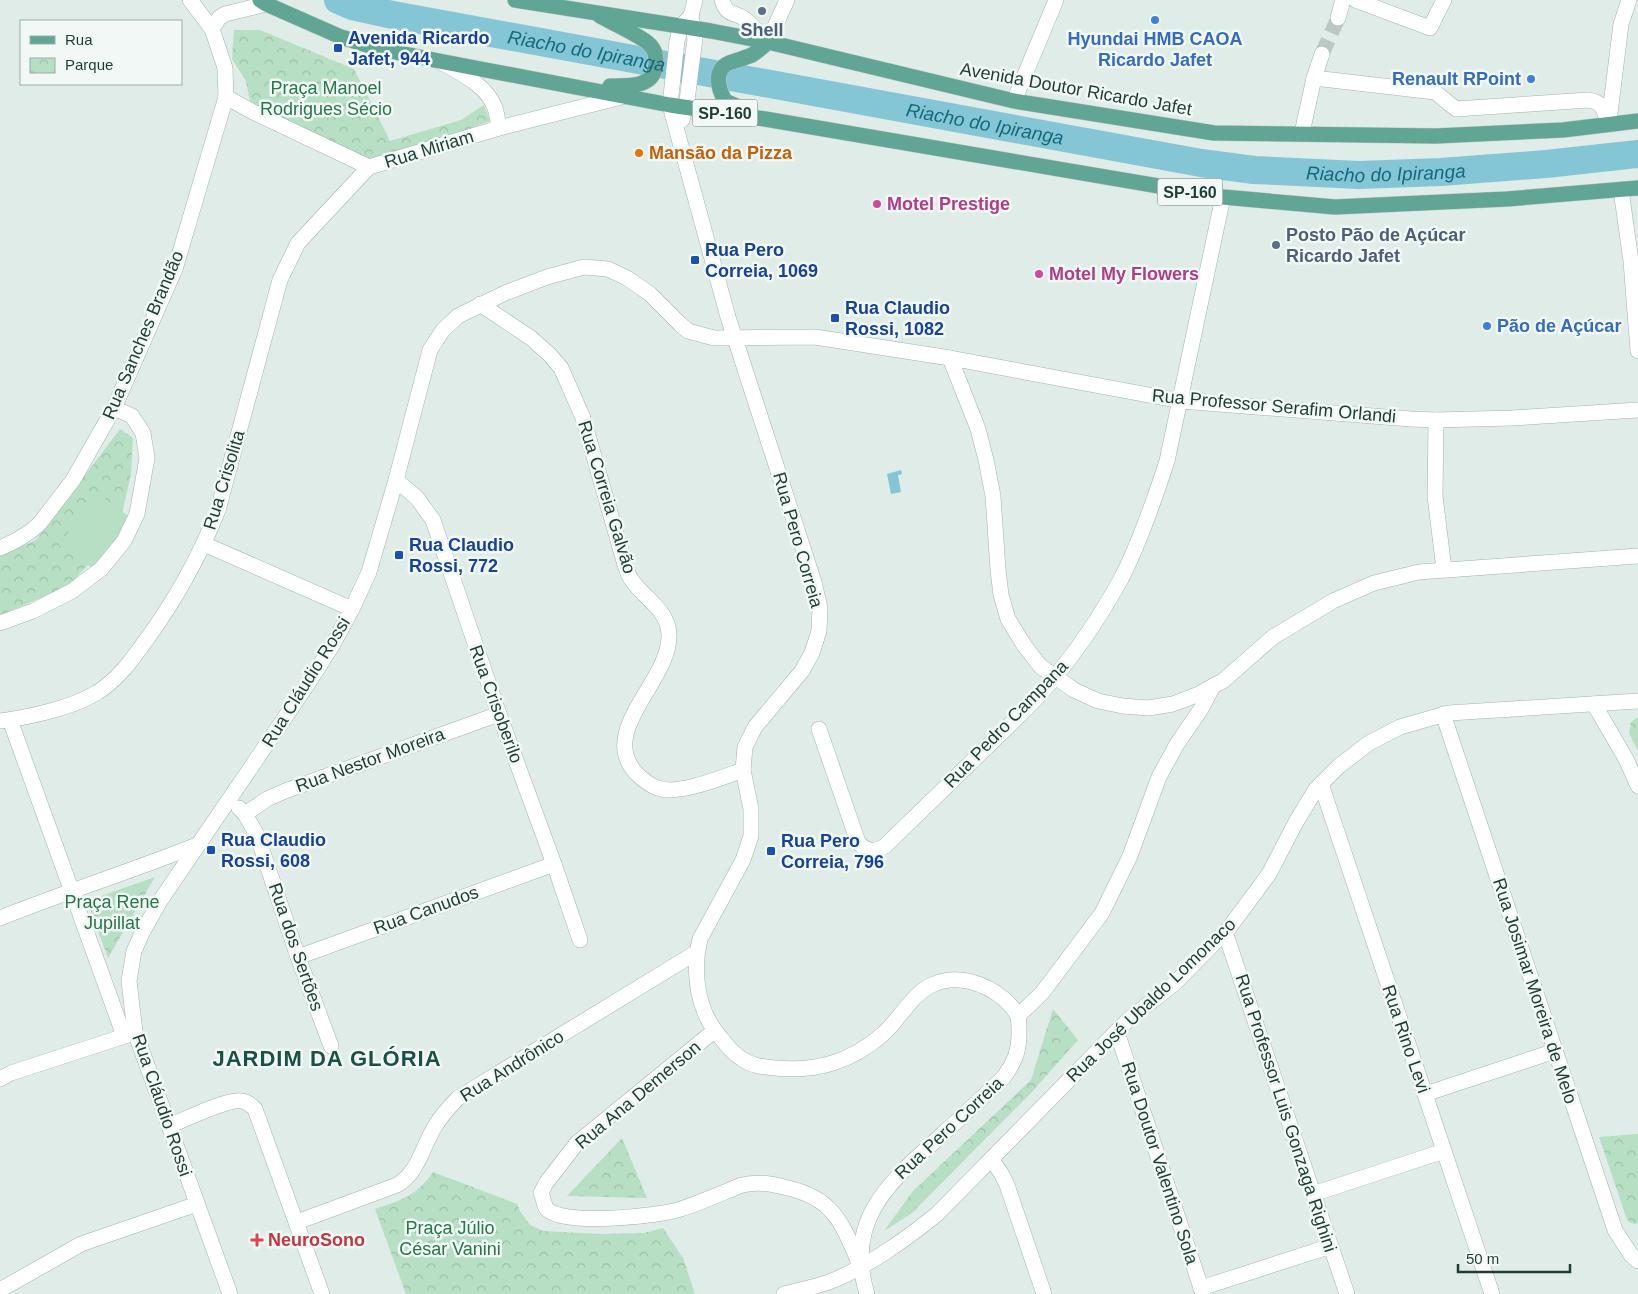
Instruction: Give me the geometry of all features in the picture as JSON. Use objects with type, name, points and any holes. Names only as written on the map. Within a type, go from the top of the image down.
[{"type":"main road","name":"Avenida Doutor Ricardo Jafet","points":[[514,0],[690,27],[768,42],[1014,101],[1214,132],[1436,136],[1563,130],[1609,126],[1638,121]]},
{"type":"main road","points":[[263,2],[341,37],[380,49],[439,61]]},
{"type":"main road","points":[[576,86],[638,85],[646,82],[653,76],[656,67],[655,51],[643,40],[593,12]]},
{"type":"main road","points":[[765,118],[725,101],[718,86],[718,77],[722,68],[727,64],[752,54],[768,42]]},
{"type":"main road","name":"SP-160","points":[[439,61],[625,96],[686,104],[1224,197],[1335,207],[1507,199],[1638,188]]},
{"type":"street","name":"Rua Sanches Brandão","points":[[0,548],[24,536],[40,523],[73,480],[114,408],[175,269],[226,97],[225,68],[212,29],[190,0]]},
{"type":"street","points":[[678,133],[686,104],[690,27],[694,0]]},
{"type":"street","points":[[722,0],[724,8],[731,14],[743,18],[768,42],[787,0]]},
{"type":"street","points":[[1014,101],[1056,0]]},
{"type":"street","points":[[1338,18],[1343,0]]},
{"type":"street","points":[[1355,0],[1430,28],[1444,0]]},
{"type":"street","points":[[1609,126],[1621,24],[1629,0]]},
{"type":"street","points":[[212,29],[219,18],[225,14],[263,2]]},
{"type":"street","points":[[670,103],[677,41],[690,27]]},
{"type":"street","points":[[1302,133],[1314,78],[1322,54]]},
{"type":"street","points":[[439,61],[483,88],[496,109],[499,128]]},
{"type":"street","points":[[1314,78],[1436,92],[1456,109],[1596,101],[1602,106],[1609,126]]},
{"type":"street","name":"Rua Miriam","points":[[226,97],[253,112],[369,167],[499,128],[625,96]]},
{"type":"street","name":"Rua Pero Correia","points":[[670,103],[734,337],[814,582],[820,608],[819,631],[812,653],[802,671],[755,726],[745,747],[743,770],[751,809],[750,836],[743,860],[707,925],[700,939],[697,952],[697,986],[706,1015],[714,1032],[743,1060],[758,1066],[791,1070],[830,1065],[854,1055],[883,1034],[922,991],[948,980],[976,982],[988,988],[1011,1006],[1018,1016],[1019,1044],[1016,1059],[1004,1077],[892,1182],[874,1206],[863,1235],[861,1266],[867,1294]]},
{"type":"street","name":"Rua Crisolita","points":[[5,721],[66,706],[82,700],[113,681],[130,663],[161,620],[184,584],[218,510],[280,280],[298,243],[369,167]]},
{"type":"street","points":[[1621,190],[1631,261],[1638,351]]},
{"type":"street","name":"Rua Pedro Campana","points":[[819,729],[858,842],[865,849],[876,850],[885,846],[1028,707],[1072,657],[1121,578],[1154,501],[1167,461],[1224,197]]},
{"type":"street","name":"Rua Cláudio Rossi","points":[[230,1294],[169,1126],[130,1034],[130,981],[134,951],[160,901],[327,654],[352,609],[369,572],[396,480],[430,350],[443,330],[458,316],[480,304],[547,277],[584,267],[608,269],[627,278],[650,294],[688,331],[714,338],[734,337]]},
{"type":"street","name":"Rua Correia Galvão","points":[[480,304],[531,338],[561,368],[583,418],[628,572],[631,579],[663,614],[668,625],[669,635],[666,658],[638,706],[626,732],[625,746],[628,763],[638,775],[660,789],[679,790],[743,770]]},
{"type":"street","name":"Rua Professor Serafim Orlandi","points":[[734,337],[814,337],[950,358],[1181,400],[1436,420],[1512,418],[1638,410]]},
{"type":"street","points":[[950,358],[978,430],[986,460],[993,496],[1001,595],[1008,619],[1040,666],[1074,690],[1098,701],[1148,708],[1172,704],[1199,694],[1223,680],[1273,636],[1333,601],[1374,583],[1419,572],[1638,556]]},
{"type":"street","points":[[0,622],[33,611],[72,591],[101,570],[124,541],[137,514],[147,458],[143,433],[136,421],[132,416],[114,408]]},
{"type":"street","points":[[1436,420],[1435,496],[1444,570]]},
{"type":"street","name":"Rua Crisoberilo","points":[[396,480],[417,498],[433,520],[499,714],[580,940]]},
{"type":"street","points":[[204,544],[352,609]]},
{"type":"street","points":[[1018,1016],[1042,993],[1102,913],[1130,856],[1159,777],[1213,686]]},
{"type":"street","name":"Rua José Ubaldo Lomonaco","points":[[784,1294],[828,1282],[861,1266],[921,1227],[937,1214],[1128,1020],[1175,983],[1225,932],[1268,874],[1316,789],[1339,766],[1369,743],[1400,728],[1449,712],[1638,701]]},
{"type":"street","points":[[1594,704],[1626,759],[1638,786]]},
{"type":"street","name":"Rua Nestor Moreira","points":[[245,814],[267,799],[284,791],[499,714]]},
{"type":"street","name":"Rua Josimar Moreira de Melo","points":[[1444,714],[1615,1230],[1631,1255],[1638,1261]]},
{"type":"street","points":[[0,1079],[11,1073],[130,1034],[5,721]]},
{"type":"street","name":"Rua Rino Levi","points":[[1321,784],[1492,1294]]},
{"type":"street","name":"Rua dos Sertões","points":[[230,798],[245,814],[257,835],[298,957],[331,1046]]},
{"type":"street","points":[[0,918],[71,890],[149,864],[197,845]]},
{"type":"street","name":"Rua Canudos","points":[[298,957],[554,864]]},
{"type":"street","name":"Rua Professor Luis Gonzaga Righini","points":[[1225,932],[1347,1294]]},
{"type":"street","name":"Rua Andrônico","points":[[297,1222],[406,1180],[413,1172],[434,1129],[446,1110],[458,1098],[697,952]]},
{"type":"street","name":"Rua Ana Demerson","points":[[714,1032],[576,1143],[546,1183],[541,1193],[546,1208],[556,1215],[572,1218],[641,1217],[681,1209],[742,1185],[767,1183],[804,1192],[820,1199],[847,1235],[861,1266]]},
{"type":"street","name":"Rua Doutor Valentino Sola","points":[[1117,1032],[1202,1291]]},
{"type":"street","points":[[1425,1094],[1555,1051]]},
{"type":"street","points":[[169,1126],[230,1102],[242,1100],[256,1109],[322,1294]]},
{"type":"street","points":[[1313,1194],[1444,1151]]},
{"type":"street","points":[[991,1159],[1007,1185],[1044,1294]]},
{"type":"street","points":[[0,1290],[81,1244],[197,1204]]},
{"type":"street","points":[[1202,1291],[1331,1246]]},
{"type":"green space","name":"Praça Manoel Rodrigues Sécio","points":[[234,30],[260,30],[354,69],[390,141],[461,120],[484,105],[490,121],[369,165],[250,102],[246,81],[232,59]]},
{"type":"green space","points":[[120,429],[133,438],[131,474],[120,522],[100,552],[67,587],[0,615],[0,555],[36,540]]},
{"type":"green space","points":[[97,493],[131,518],[94,569],[59,545]]},
{"type":"green space","points":[[1638,717],[1638,751],[1629,733],[1631,722]]},
{"type":"green space","name":"Praça Rene Jupillat","points":[[155,877],[108,958],[87,901]]},
{"type":"green space","points":[[1053,1009],[1078,1040],[1031,1093],[912,1213],[884,1231],[913,1191],[1031,1080]]},
{"type":"green space","points":[[1638,1134],[1638,1223],[1635,1224],[1629,1222],[1626,1217],[1599,1137]]},
{"type":"green space","points":[[622,1138],[647,1198],[567,1196]]},
{"type":"green space","name":"Praça Júlio César Vanini","points":[[433,1172],[517,1204],[530,1225],[543,1231],[599,1234],[644,1233],[663,1228],[683,1258],[695,1294],[406,1294],[375,1209],[408,1196],[421,1187]]},
{"type":"water","points":[[901,470],[902,474],[898,475],[901,492],[891,494],[887,474]]},
{"type":"waterway","name":"Riacho do Ipiranga","points":[[338,0],[352,6],[393,15],[1201,163],[1254,170],[1359,175],[1441,172],[1546,164],[1638,154]]},
{"type":"tunnel","points":[[1322,54],[1338,18]]},
{"type":"place","name":"Shell","points":[[762,11]]},
{"type":"place","name":"Hyundai HMB CAOA Ricardo Jafet","points":[[1155,20]]},
{"type":"place","name":"Avenida Ricardo Jafet, 944","points":[[338,48]]},
{"type":"place","name":"Renault RPoint","points":[[1531,79]]},
{"type":"place","name":"Mansão da Pizza","points":[[639,153]]},
{"type":"place","name":"Motel Prestige","points":[[877,204]]},
{"type":"place","name":"Posto Pão de Açúcar Ricardo Jafet","points":[[1276,245]]},
{"type":"place","name":"Rua Pero Correia, 1069","points":[[695,260]]},
{"type":"place","name":"Motel My Flowers","points":[[1039,274]]},
{"type":"place","name":"Rua Claudio Rossi, 1082","points":[[835,318]]},
{"type":"place","name":"Pão de Açúcar","points":[[1487,326]]},
{"type":"place","name":"Rua Claudio Rossi, 772","points":[[399,555]]},
{"type":"place","name":"Rua Claudio Rossi, 608","points":[[211,850]]},
{"type":"place","name":"Rua Pero Correia, 796","points":[[771,851]]},
{"type":"place","name":"NeuroSono","points":[[257,1240]]},
{"type":"district","name":"JARDIM DA GLÓRIA","points":[[327,1058]]}]
